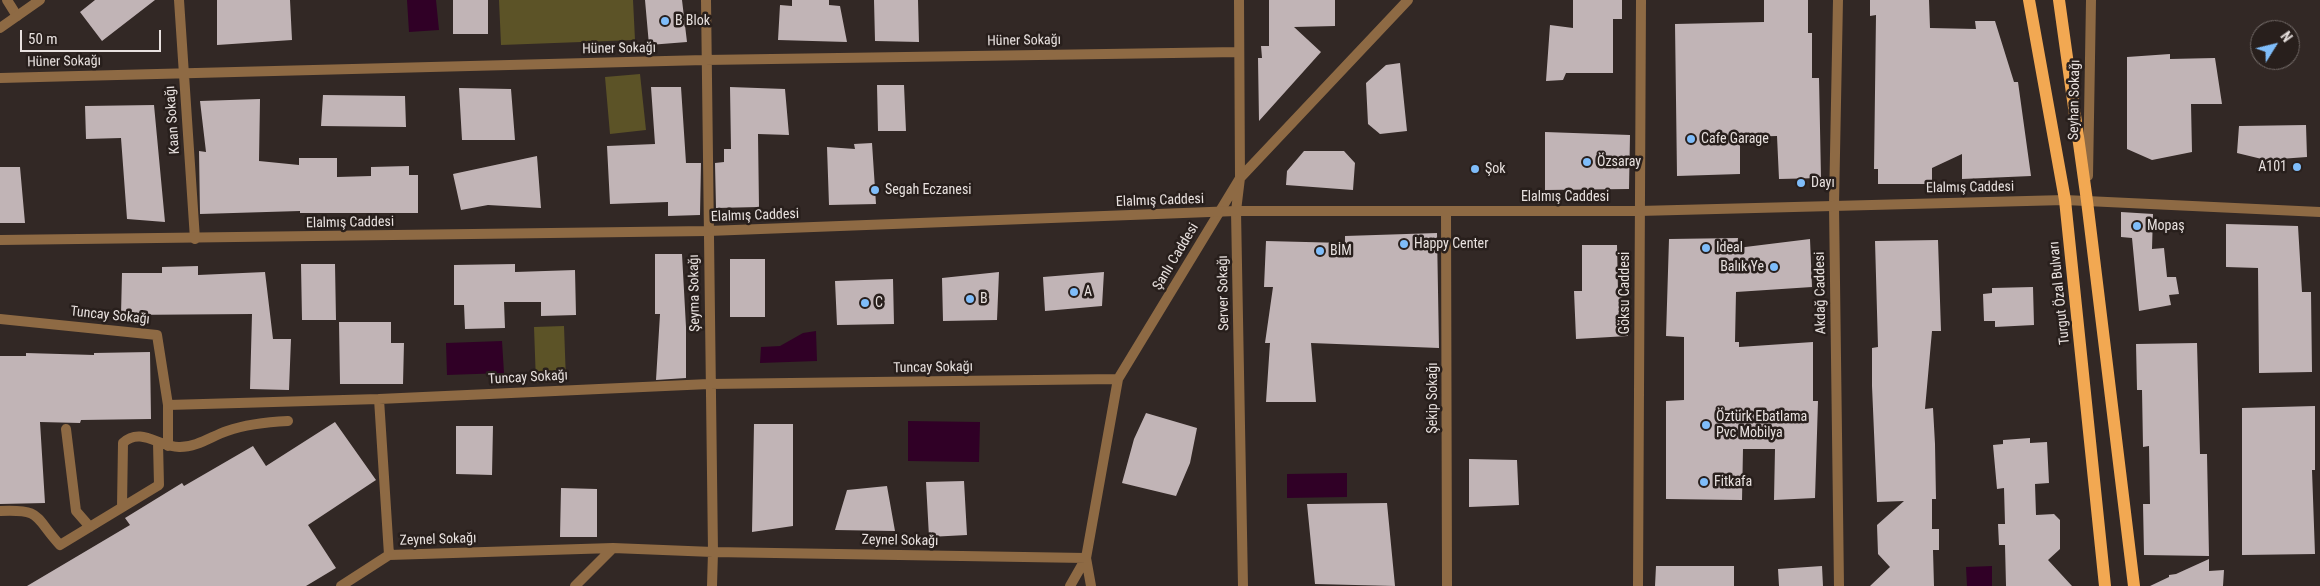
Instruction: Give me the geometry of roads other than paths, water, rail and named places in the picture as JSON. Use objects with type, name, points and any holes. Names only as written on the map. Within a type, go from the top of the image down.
[{"type":"main road","name":"Turgut Özal Bulvarı","points":[[2030,0],[2065,200],[2105,586]]},
{"type":"main road","points":[[2060,0],[2087,201],[2134,586]]},
{"type":"street","points":[[7,0],[17,16]]},
{"type":"street","points":[[0,28],[40,0]]},
{"type":"street","name":"Kaan Sokağı","points":[[179,0],[195,239]]},
{"type":"street","name":"Şeyma Sokağı","points":[[706,0],[705,60],[712,586]]},
{"type":"street","name":"Server Sokağı","points":[[1239,0],[1240,178],[1236,211],[1243,586]]},
{"type":"street","name":"Şanlı Caddesi","points":[[1091,586],[1086,558],[1118,380],[1240,178],[1408,0]]},
{"type":"street","name":"Göksu Caddesi","points":[[1638,586],[1640,0]]},
{"type":"street","name":"Akdağ Caddesi","points":[[1838,0],[1834,205],[1839,586]]},
{"type":"street","name":"Seyhan Sokağı","points":[[2087,201],[2091,0]]},
{"type":"street","name":"Hüner Sokağı","points":[[0,78],[705,60],[1239,52]]},
{"type":"street","name":"Elalmış Caddesi","points":[[0,240],[708,231],[1236,211],[1639,211],[2065,200],[2320,212]]},
{"type":"street","name":"Şekip Sokağı","points":[[1446,211],[1447,586]]},
{"type":"street","name":"Tuncay Sokağı","points":[[0,319],[157,334],[168,405],[379,399],[710,384],[1118,380]]},
{"type":"street","name":"Zeynel Sokağı","points":[[379,399],[389,555],[613,548],[713,552],[1086,558]]},
{"type":"street","points":[[0,511],[25,510],[40,518],[49,533],[60,545],[158,485],[168,405]]},
{"type":"street","points":[[122,507],[123,444],[136,436],[143,436],[163,445],[190,446],[250,424],[288,421]]},
{"type":"street","points":[[66,428],[76,511],[90,527]]},
{"type":"street","points":[[575,586],[613,548]]},
{"type":"street","points":[[341,586],[389,555]]},
{"type":"street","points":[[1070,586],[1086,558]]},
{"type":"place","name":"B Blok","points":[[665,21]]},
{"type":"place","name":"Cafe Garage","points":[[1691,139]]},
{"type":"place","name":"Özsaray","points":[[1587,162]]},
{"type":"place","name":"A101","points":[[2297,167]]},
{"type":"place","name":"Şok","points":[[1475,169]]},
{"type":"place","name":"Dayı","points":[[1801,183]]},
{"type":"place","name":"Segah Eczanesi","points":[[875,190]]},
{"type":"place","name":"Mopaş","points":[[2137,226]]},
{"type":"place","name":"Happy Center","points":[[1404,244]]},
{"type":"place","name":"Ideal","points":[[1706,248]]},
{"type":"place","name":"BİM","points":[[1320,251]]},
{"type":"place","name":"Balık Ye","points":[[1774,267]]},
{"type":"place","name":"A","points":[[1074,292]]},
{"type":"place","name":"B","points":[[970,299]]},
{"type":"place","name":"C","points":[[865,303]]},
{"type":"place","name":"Öztürk Ebatlama Pvc Mobilya","points":[[1706,425]]},
{"type":"place","name":"Fitkafa","points":[[1704,482]]}]
